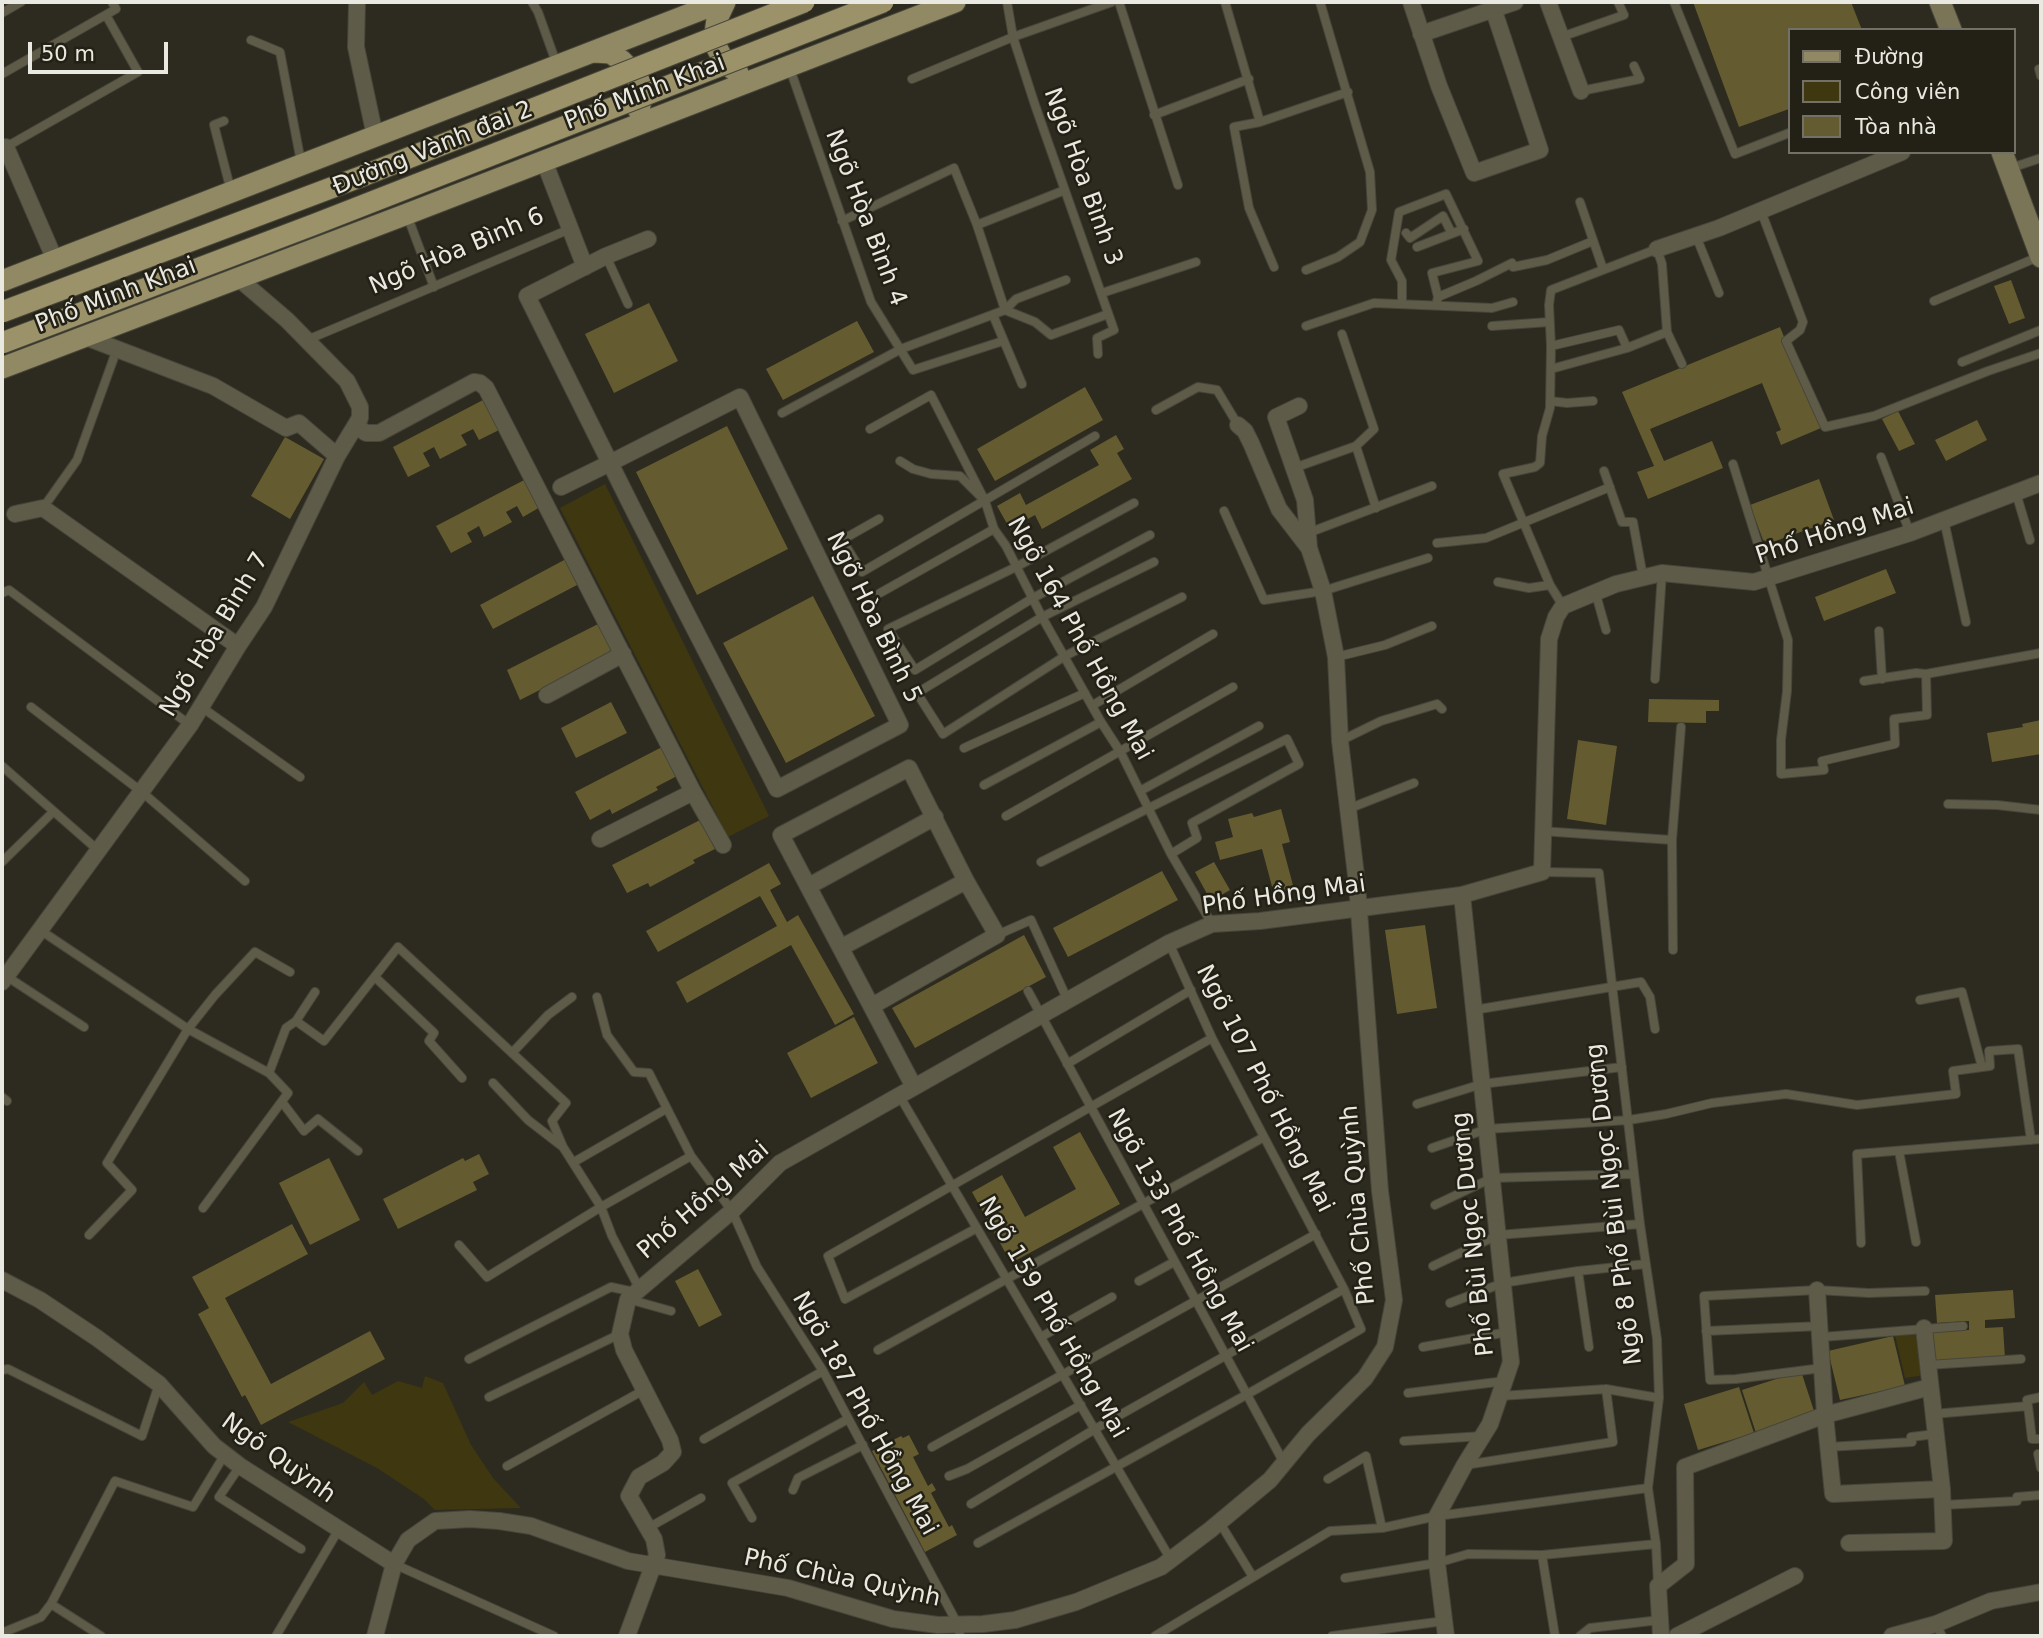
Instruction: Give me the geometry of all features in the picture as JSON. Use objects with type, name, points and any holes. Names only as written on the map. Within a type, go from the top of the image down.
[{"type":"highway","name":"Đường Vành đai 2","points":[[2,312],[360,177],[804,2]]},
{"type":"highway","name":"Đường Vành đai 2","points":[[2,343],[318,223],[883,2]]},
{"type":"main road","points":[[2,281],[723,2]]},
{"type":"main road","points":[[723,2],[715,33],[717,48],[725,63],[736,72],[760,77]]},
{"type":"main road","name":"Phố Minh Khai","points":[[2,368],[955,2]]},
{"type":"main road","points":[[1940,2],[1950,28]]},
{"type":"main road","points":[[594,52],[610,53],[621,60],[641,84],[641,107],[636,118],[625,129]]},
{"type":"main road","points":[[2005,161],[2041,257]]},
{"type":"street","points":[[356,2],[356,47],[375,136]]},
{"type":"street","points":[[1411,2],[1439,86],[1474,173],[1540,150],[1493,5]]},
{"type":"street","points":[[1421,34],[1493,5],[1515,2]]},
{"type":"street","points":[[1548,2],[1581,91]]},
{"type":"street","points":[[4,148],[55,260]]},
{"type":"street","points":[[1657,249],[1761,211],[1897,154]]},
{"type":"street","name":"Ngõ Hòa Bình 6","points":[[544,161],[585,267]]},
{"type":"street","name":"Ngõ Hòa Bình 5","points":[[561,487],[610,463],[740,397],[900,725],[777,789],[610,463],[527,296],[606,256],[648,239]]},
{"type":"street","points":[[239,278],[347,381],[360,407],[360,418],[356,426],[373,434],[464,386],[480,383],[492,398],[693,792],[723,845]]},
{"type":"street","points":[[83,336],[212,386],[286,428],[299,423],[337,456]]},
{"type":"street","points":[[1299,406],[1276,417],[1305,500],[1308,541]]},
{"type":"street","points":[[1238,425],[1245,431],[1251,443],[1279,509],[1308,541]]},
{"type":"street","name":"Ngõ Hòa Bình 7","points":[[4,979],[190,725],[237,646],[264,607],[337,456],[356,426]]},
{"type":"street","name":"Phố Hồng Mai","points":[[1563,606],[1595,591],[1662,573],[1754,582],[1910,533],[2041,484]]},
{"type":"street","points":[[15,514],[43,508],[237,646]]},
{"type":"street","name":"Phố Chùa Quỳnh","points":[[375,1636],[394,1564],[408,1540],[435,1521],[470,1519],[531,1526],[628,1561],[788,1588],[893,1619],[959,1630],[1015,1620],[1076,1602],[1161,1567],[1220,1523],[1270,1480],[1317,1425],[1365,1378],[1385,1347],[1394,1300],[1380,1191],[1358,908],[1340,741],[1336,657],[1323,591],[1308,541]]},
{"type":"street","points":[[1542,872],[1541,831],[1549,639],[1556,617],[1563,606]]},
{"type":"street","points":[[547,695],[623,654]]},
{"type":"street","points":[[872,1006],[997,935],[966,881],[909,768],[781,835],[872,1006],[907,1091]]},
{"type":"street","points":[[600,839],[693,792]]},
{"type":"street","points":[[809,886],[935,817]]},
{"type":"street","name":"Phố Hồng Mai","points":[[633,1293],[732,1211],[780,1163],[1169,943],[1212,924],[1260,921],[1462,895],[1542,872]]},
{"type":"street","points":[[842,947],[966,881]]},
{"type":"street","name":"Phố Bùi Ngọc Dương","points":[[1445,1629],[1437,1563],[1437,1516],[1490,1424],[1511,1362],[1462,895]]},
{"type":"street","name":"Ngõ Quỳnh","points":[[2,1280],[40,1300],[159,1384],[214,1446],[240,1466],[394,1564]]},
{"type":"street","points":[[1817,1290],[1833,1494],[1942,1497]]},
{"type":"street","points":[[627,1636],[657,1555],[654,1539],[629,1496],[639,1477],[663,1463],[673,1452],[670,1440],[624,1350],[620,1334],[633,1293]]},
{"type":"street","points":[[1849,1543],[1944,1541],[1942,1497],[1924,1328]]},
{"type":"street","points":[[1661,1636],[1658,1586],[1686,1564],[1685,1467],[1825,1415],[1930,1387]]},
{"type":"street","points":[[1677,1636],[1794,1576]]},
{"type":"street","points":[[1892,1636],[1939,1630],[1991,1601],[2041,1592]]},
{"type":"lane","points":[[2,13],[21,2]]},
{"type":"lane","points":[[2,74],[116,9],[112,2]]},
{"type":"lane","points":[[532,2],[557,65]]},
{"type":"lane","name":"Ngõ Hòa Bình 3","points":[[1007,2],[1013,37],[1108,314]]},
{"type":"lane","points":[[912,79],[1013,37],[1112,2]]},
{"type":"lane","points":[[1119,2],[1178,185]]},
{"type":"lane","points":[[1225,2],[1260,122]]},
{"type":"lane","points":[[1306,270],[1338,257],[1360,242],[1372,210],[1370,172],[1349,92],[1320,2]]},
{"type":"lane","points":[[1561,37],[1624,15],[1618,2]]},
{"type":"lane","points":[[1674,2],[1735,154],[1787,134]]},
{"type":"lane","points":[[4,148],[138,72],[106,15]]},
{"type":"lane","points":[[251,40],[280,52],[302,164]]},
{"type":"lane","name":"Ngõ Hòa Bình 4","points":[[789,66],[871,302],[914,370],[1003,341]]},
{"type":"lane","points":[[1581,91],[1640,79],[1634,66]]},
{"type":"lane","points":[[1154,115],[1249,79]]},
{"type":"lane","points":[[1274,267],[1249,208],[1234,127],[1260,122],[1349,92]]},
{"type":"lane","points":[[224,121],[214,125],[231,191]]},
{"type":"lane","points":[[2005,161],[2041,158]]},
{"type":"lane","points":[[842,221],[954,168],[977,225],[1004,310]]},
{"type":"lane","points":[[977,225],[1065,190]]},
{"type":"lane","points":[[1402,304],[1402,281],[1391,260],[1399,212],[1446,194],[1478,261],[1432,273],[1437,301]]},
{"type":"lane","points":[[1580,202],[1603,269]]},
{"type":"lane","points":[[1761,211],[1803,322],[1800,330],[1786,341],[1825,427],[1874,416],[2041,353]]},
{"type":"lane","points":[[407,214],[435,288]]},
{"type":"lane","points":[[1406,233],[1409,239],[1443,216],[1451,232]]},
{"type":"lane","name":"Ngõ Hòa Bình 6","points":[[307,340],[570,229]]},
{"type":"lane","points":[[1417,247],[1464,229]]},
{"type":"lane","points":[[1696,236],[1719,293]]},
{"type":"lane","points":[[1437,301],[1512,263],[1513,267],[1547,260],[1593,241]]},
{"type":"lane","points":[[1563,606],[1550,585],[1503,474],[1535,467],[1540,463],[1542,436],[1550,401],[1551,290],[1657,249],[1662,264],[1667,332],[1682,364]]},
{"type":"lane","points":[[606,256],[628,304]]},
{"type":"lane","points":[[1934,301],[2041,257]]},
{"type":"lane","points":[[1102,293],[1196,262]]},
{"type":"lane","points":[[782,413],[901,349],[993,315],[1004,310],[1016,299],[1066,280]]},
{"type":"lane","points":[[1306,326],[1374,303],[1437,301],[1492,308],[1513,302]]},
{"type":"lane","points":[[1004,310],[1035,322],[1051,335],[1108,314],[1114,330],[1097,338],[1098,354]]},
{"type":"lane","points":[[993,315],[1021,384]]},
{"type":"lane","points":[[1492,326],[1549,322]]},
{"type":"lane","points":[[1551,346],[1619,330],[1627,348]]},
{"type":"lane","points":[[1962,362],[2041,330]]},
{"type":"lane","points":[[1551,369],[1627,348],[1667,332]]},
{"type":"lane","points":[[1294,468],[1356,446],[1374,429],[1342,334]]},
{"type":"lane","points":[[43,508],[77,460],[117,349]]},
{"type":"lane","points":[[1156,410],[1198,387],[1217,390],[1238,425]]},
{"type":"lane","name":"Ngõ 164 Phố Hồng Mai","points":[[870,429],[931,395],[985,500],[994,530],[1006,546],[1084,693],[1121,753],[1171,854],[1212,924]]},
{"type":"lane","points":[[1550,401],[1593,401]]},
{"type":"lane","points":[[879,519],[842,540],[862,572],[1095,436]]},
{"type":"lane","points":[[1356,446],[1376,508]]},
{"type":"lane","points":[[1881,457],[1910,533]]},
{"type":"lane","points":[[900,461],[913,469],[931,474],[960,476],[964,483],[985,500]]},
{"type":"lane","points":[[1733,464],[1783,621],[1789,653],[1781,740],[1781,774],[1824,770],[1822,761],[1895,744],[1894,719],[1927,715],[1926,674]]},
{"type":"lane","points":[[1604,471],[1622,522],[1633,522],[1643,577]]},
{"type":"lane","points":[[1308,541],[1376,508],[1432,486]]},
{"type":"lane","points":[[1437,542],[1486,538],[1609,487]]},
{"type":"lane","points":[[2016,493],[2030,540]]},
{"type":"lane","points":[[1134,503],[1016,567],[888,629],[915,670],[1032,597],[1150,534]]},
{"type":"lane","points":[[1224,511],[1264,600],[1323,591],[1428,558]]},
{"type":"lane","points":[[1944,520],[1966,622]]},
{"type":"lane","points":[[880,593],[994,530]]},
{"type":"lane","points":[[1154,562],[1042,617],[917,693],[943,734],[1065,656],[1182,597]]},
{"type":"lane","points":[[1656,678],[1662,573]]},
{"type":"lane","points":[[1498,582],[1530,588],[1550,585]]},
{"type":"lane","points":[[2,593],[9,590],[190,725]]},
{"type":"lane","points":[[1595,591],[1606,630]]},
{"type":"lane","points":[[1336,657],[1385,645],[1432,626]]},
{"type":"lane","points":[[1879,631],[1882,678]]},
{"type":"lane","points":[[1093,705],[1213,634]]},
{"type":"lane","points":[[1864,681],[1916,673],[1926,674],[2041,653]]},
{"type":"lane","points":[[1006,816],[1233,687]]},
{"type":"lane","points":[[964,748],[1084,693]]},
{"type":"lane","points":[[1340,741],[1381,721],[1437,704],[1442,709]]},
{"type":"lane","points":[[200,705],[300,777]]},
{"type":"lane","points":[[31,707],[142,792],[245,881]]},
{"type":"lane","points":[[984,785],[1101,722]]},
{"type":"lane","points":[[1140,791],[1259,726]]},
{"type":"lane","points":[[1673,950],[1672,840],[1681,727]]},
{"type":"lane","points":[[1041,862],[1287,739],[1299,764],[1192,823],[1197,838],[1171,854]]},
{"type":"lane","points":[[2,766],[99,850]]},
{"type":"lane","points":[[1348,809],[1414,783]]},
{"type":"lane","points":[[1948,804],[1997,804],[2041,810]]},
{"type":"lane","points":[[2,862],[53,812]]},
{"type":"lane","points":[[1541,831],[1672,840]]},
{"type":"lane","name":"Ngõ 8 Phố Bùi Ngọc Dương","points":[[1542,872],[1599,873],[1640,1224],[1657,1339],[1659,1398],[1648,1488],[1656,1544],[1658,1586]]},
{"type":"lane","points":[[997,935],[1031,920],[1068,1001]]},
{"type":"lane","points":[[40,930],[188,1029],[269,1073],[288,1093],[203,1208]]},
{"type":"lane","name":"Ngõ 107 Phố Hồng Mai","points":[[1169,943],[1212,1038],[1316,1234],[1361,1329],[1247,1395]]},
{"type":"lane","points":[[296,1021],[324,1041],[398,947],[566,1103],[552,1121],[563,1147],[601,1206],[633,1293]]},
{"type":"lane","points":[[89,1235],[132,1190],[107,1163],[188,1029],[254,952],[290,972]]},
{"type":"lane","points":[[375,977],[434,1033],[429,1041],[462,1078]]},
{"type":"lane","points":[[4,979],[84,1027]]},
{"type":"lane","points":[[1474,1010],[1613,989],[1641,982],[1650,997],[1655,1029]]},
{"type":"lane","points":[[1067,1064],[1191,990]]},
{"type":"lane","name":"Ngõ 133 Phố Hồng Mai","points":[[1028,991],[1284,1463]]},
{"type":"lane","points":[[269,1073],[286,1028],[296,1021],[315,992]]},
{"type":"lane","points":[[1920,1000],[1962,992],[1982,1067]]},
{"type":"lane","points":[[513,1053],[548,1015],[572,997]]},
{"type":"lane","name":"Ngõ 187 Phố Hồng Mai","points":[[597,997],[607,1035],[634,1072],[649,1073],[691,1156],[732,1211],[757,1268],[823,1371],[959,1630]]},
{"type":"lane","points":[[977,1228],[845,1299],[828,1256],[1212,1038]]},
{"type":"lane","points":[[1432,1148],[1487,1129],[1629,1120],[1712,1103],[1786,1094],[1857,1105],[1956,1094],[1953,1071],[1990,1066],[1989,1051],[2018,1049],[2031,1140]]},
{"type":"lane","points":[[1417,1104],[1482,1084],[1622,1067]]},
{"type":"lane","points":[[493,1083],[528,1120],[563,1147]]},
{"type":"lane","name":"Ngõ 159 Phố Hồng Mai","points":[[907,1091],[952,1185],[1171,1559]]},
{"type":"lane","points":[[282,1102],[304,1131],[318,1119],[358,1151]]},
{"type":"lane","points":[[574,1163],[666,1109]]},
{"type":"lane","points":[[878,1350],[1264,1137]]},
{"type":"lane","points":[[1861,1243],[1857,1154],[2041,1139]]},
{"type":"lane","points":[[1899,1151],[1916,1242]]},
{"type":"lane","points":[[459,1245],[487,1277],[601,1206],[691,1156]]},
{"type":"lane","points":[[1435,1205],[1492,1178],[1634,1174]]},
{"type":"lane","points":[[1433,1266],[1498,1235],[1640,1224]]},
{"type":"lane","points":[[932,1447],[1316,1234]]},
{"type":"lane","points":[[1139,1281],[1174,1262]]},
{"type":"lane","points":[[1450,1303],[1503,1283],[1646,1264]]},
{"type":"lane","points":[[1578,1271],[1588,1348]]},
{"type":"lane","points":[[469,1359],[611,1287],[633,1293],[671,1311]]},
{"type":"lane","points":[[971,1504],[1095,1429],[1344,1289]]},
{"type":"lane","points":[[1822,1368],[1710,1380],[1704,1296],[1817,1290],[1869,1293],[1924,1291]]},
{"type":"lane","points":[[1041,1337],[1112,1297]]},
{"type":"lane","points":[[1706,1331],[1821,1331],[1963,1326]]},
{"type":"lane","points":[[1423,1347],[1508,1332]]},
{"type":"lane","points":[[489,1396],[620,1334]]},
{"type":"lane","points":[[1928,1365],[2021,1359]]},
{"type":"lane","points":[[2,1370],[8,1369],[142,1436],[159,1384]]},
{"type":"lane","points":[[704,1439],[823,1371]]},
{"type":"lane","points":[[1408,1393],[1502,1389],[1606,1389],[1659,1398]]},
{"type":"lane","points":[[1464,1465],[1612,1443],[1606,1389]]},
{"type":"lane","points":[[507,1466],[644,1390]]},
{"type":"lane","points":[[978,1543],[1247,1395]]},
{"type":"lane","points":[[2038,1438],[2032,1439],[2027,1400],[2041,1397]]},
{"type":"lane","points":[[949,1476],[967,1469],[1081,1405]]},
{"type":"lane","points":[[1933,1414],[2028,1406]]},
{"type":"lane","points":[[752,1518],[732,1483],[848,1419]]},
{"type":"lane","points":[[1828,1447],[1912,1442],[1911,1437],[1935,1434]]},
{"type":"lane","points":[[1404,1441],[1483,1436]]},
{"type":"lane","points":[[793,1490],[798,1478],[863,1446]]},
{"type":"lane","points":[[2,1633],[41,1617],[51,1604],[115,1481],[193,1507],[225,1454]]},
{"type":"lane","points":[[2038,1454],[2041,1468]]},
{"type":"lane","points":[[1328,1479],[1366,1456],[1382,1528]]},
{"type":"lane","points":[[240,1466],[219,1497],[302,1549]]},
{"type":"lane","points":[[1155,1636],[1330,1531],[1382,1528],[1437,1516],[1648,1488]]},
{"type":"lane","points":[[1942,1497],[2017,1501],[2017,1497],[2041,1494]]},
{"type":"lane","points":[[648,1528],[701,1498]]},
{"type":"lane","points":[[1220,1523],[1253,1577]]},
{"type":"lane","points":[[275,1636],[339,1529]]},
{"type":"lane","points":[[1345,1578],[1437,1563],[1468,1554],[1542,1555],[1656,1544]]},
{"type":"lane","points":[[1542,1555],[1555,1636]]},
{"type":"lane","name":"Ngõ Quỳnh","points":[[394,1564],[554,1636]]},
{"type":"lane","points":[[51,1604],[101,1636]]},
{"type":"lane","points":[[1580,1636],[1590,1628],[1660,1619]]},
{"type":"lane","points":[[1332,1636],[1445,1629]]},
{"type":"green space","points":[[605,484],[769,816],[728,837],[560,508]]},
{"type":"green space","points":[[1922,1332],[1925,1375],[1905,1378],[1895,1335]]},
{"type":"green space","points":[[425,1376],[443,1383],[471,1445],[493,1478],[521,1508],[435,1510],[424,1499],[377,1468],[288,1422],[343,1403],[364,1382],[372,1395],[398,1381],[422,1388]]},
{"type":"building","points":[[1693,2],[1851,2],[1861,28],[1787,28],[1787,110],[1739,127]]},
{"type":"building","points":[[2011,280],[2025,318],[2009,324],[1994,286]]},
{"type":"building","points":[[649,303],[678,361],[614,393],[585,334]]},
{"type":"building","points":[[857,321],[874,352],[783,400],[766,369]]},
{"type":"building","points":[[1780,327],[1821,428],[1781,445],[1776,432],[1781,430],[1762,383],[1650,429],[1664,461],[1712,441],[1723,468],[1648,499],[1637,472],[1654,466],[1622,392]]},
{"type":"building","points":[[1085,387],[1103,420],[995,481],[977,449]]},
{"type":"building","points":[[483,400],[499,430],[479,440],[473,429],[461,435],[467,445],[440,459],[434,447],[423,453],[430,466],[408,477],[393,447]]},
{"type":"building","points":[[1898,411],[1915,444],[1899,451],[1882,419]]},
{"type":"building","points":[[1977,420],[1987,440],[1946,461],[1935,440]]},
{"type":"building","points":[[727,426],[788,549],[697,595],[636,472]]},
{"type":"building","points":[[1116,435],[1124,449],[1117,453],[1132,479],[1042,529],[1035,515],[1010,529],[997,506],[1020,493],[1026,505],[1099,465],[1090,450]]},
{"type":"building","points":[[285,437],[324,459],[290,519],[251,496]]},
{"type":"building","points":[[528,478],[542,506],[523,517],[517,506],[506,512],[512,522],[484,537],[479,526],[467,533],[472,542],[451,553],[436,526]]},
{"type":"building","points":[[1819,479],[1834,520],[1770,543],[1763,540],[1750,505]]},
{"type":"building","points":[[566,559],[579,584],[493,629],[480,605]]},
{"type":"building","points":[[1886,569],[1896,593],[1824,621],[1815,597]]},
{"type":"building","points":[[813,596],[875,716],[786,763],[723,643]]},
{"type":"building","points":[[604,621],[619,650],[520,700],[507,670]]},
{"type":"building","points":[[1649,699],[1719,700],[1719,711],[1706,711],[1706,723],[1648,722]]},
{"type":"building","points":[[611,702],[627,733],[576,758],[561,728]]},
{"type":"building","points":[[2041,720],[2041,754],[1992,762],[1987,733],[2023,727],[2022,724]]},
{"type":"building","points":[[1578,740],[1617,746],[1606,825],[1567,819]]},
{"type":"building","points":[[662,747],[677,776],[656,787],[658,790],[612,814],[610,809],[590,820],[575,792]]},
{"type":"building","points":[[1281,809],[1290,842],[1282,844],[1294,889],[1274,894],[1262,849],[1220,860],[1215,842],[1233,837],[1228,819],[1252,813],[1254,817]]},
{"type":"building","points":[[700,820],[715,849],[650,887],[648,883],[627,893],[612,865]]},
{"type":"building","points":[[1214,862],[1230,890],[1211,901],[1195,872]]},
{"type":"building","points":[[769,863],[781,884],[770,890],[787,922],[798,915],[854,1014],[835,1025],[791,945],[687,1003],[676,982],[777,926],[760,896],[658,952],[646,931]]},
{"type":"building","points":[[1162,871],[1178,900],[1068,957],[1053,928]]},
{"type":"building","points":[[1425,925],[1437,1008],[1397,1014],[1385,930]]},
{"type":"building","points":[[1024,935],[1046,977],[915,1048],[892,1008]]},
{"type":"building","points":[[854,1017],[878,1063],[811,1098],[787,1053]]},
{"type":"building","points":[[1080,1132],[1120,1204],[1011,1263],[972,1192],[1002,1175],[1025,1217],[1076,1189],[1053,1147]]},
{"type":"building","points":[[479,1154],[489,1174],[473,1182],[477,1190],[398,1229],[383,1199],[463,1158],[465,1161]]},
{"type":"building","points":[[329,1158],[360,1220],[310,1245],[279,1183]]},
{"type":"building","points":[[292,1224],[308,1254],[225,1298],[271,1384],[370,1331],[385,1359],[261,1425],[245,1395],[242,1397],[198,1314],[209,1308],[192,1277]]},
{"type":"building","points":[[698,1269],[722,1315],[699,1327],[675,1281]]},
{"type":"building","points":[[2013,1290],[2015,1318],[1985,1320],[1985,1328],[2003,1327],[2005,1358],[1932,1363],[1931,1332],[1969,1330],[1969,1321],[1937,1323],[1935,1295]]},
{"type":"building","points":[[1893,1336],[1905,1386],[1840,1400],[1828,1351]]},
{"type":"building","points":[[1801,1371],[1815,1414],[1756,1433],[1742,1390]]},
{"type":"building","points":[[1739,1387],[1754,1433],[1698,1450],[1684,1404]]},
{"type":"building","points":[[909,1435],[919,1454],[913,1457],[928,1486],[932,1483],[936,1490],[931,1493],[949,1527],[952,1525],[957,1535],[925,1552],[872,1451],[901,1436],[903,1438]]}]
